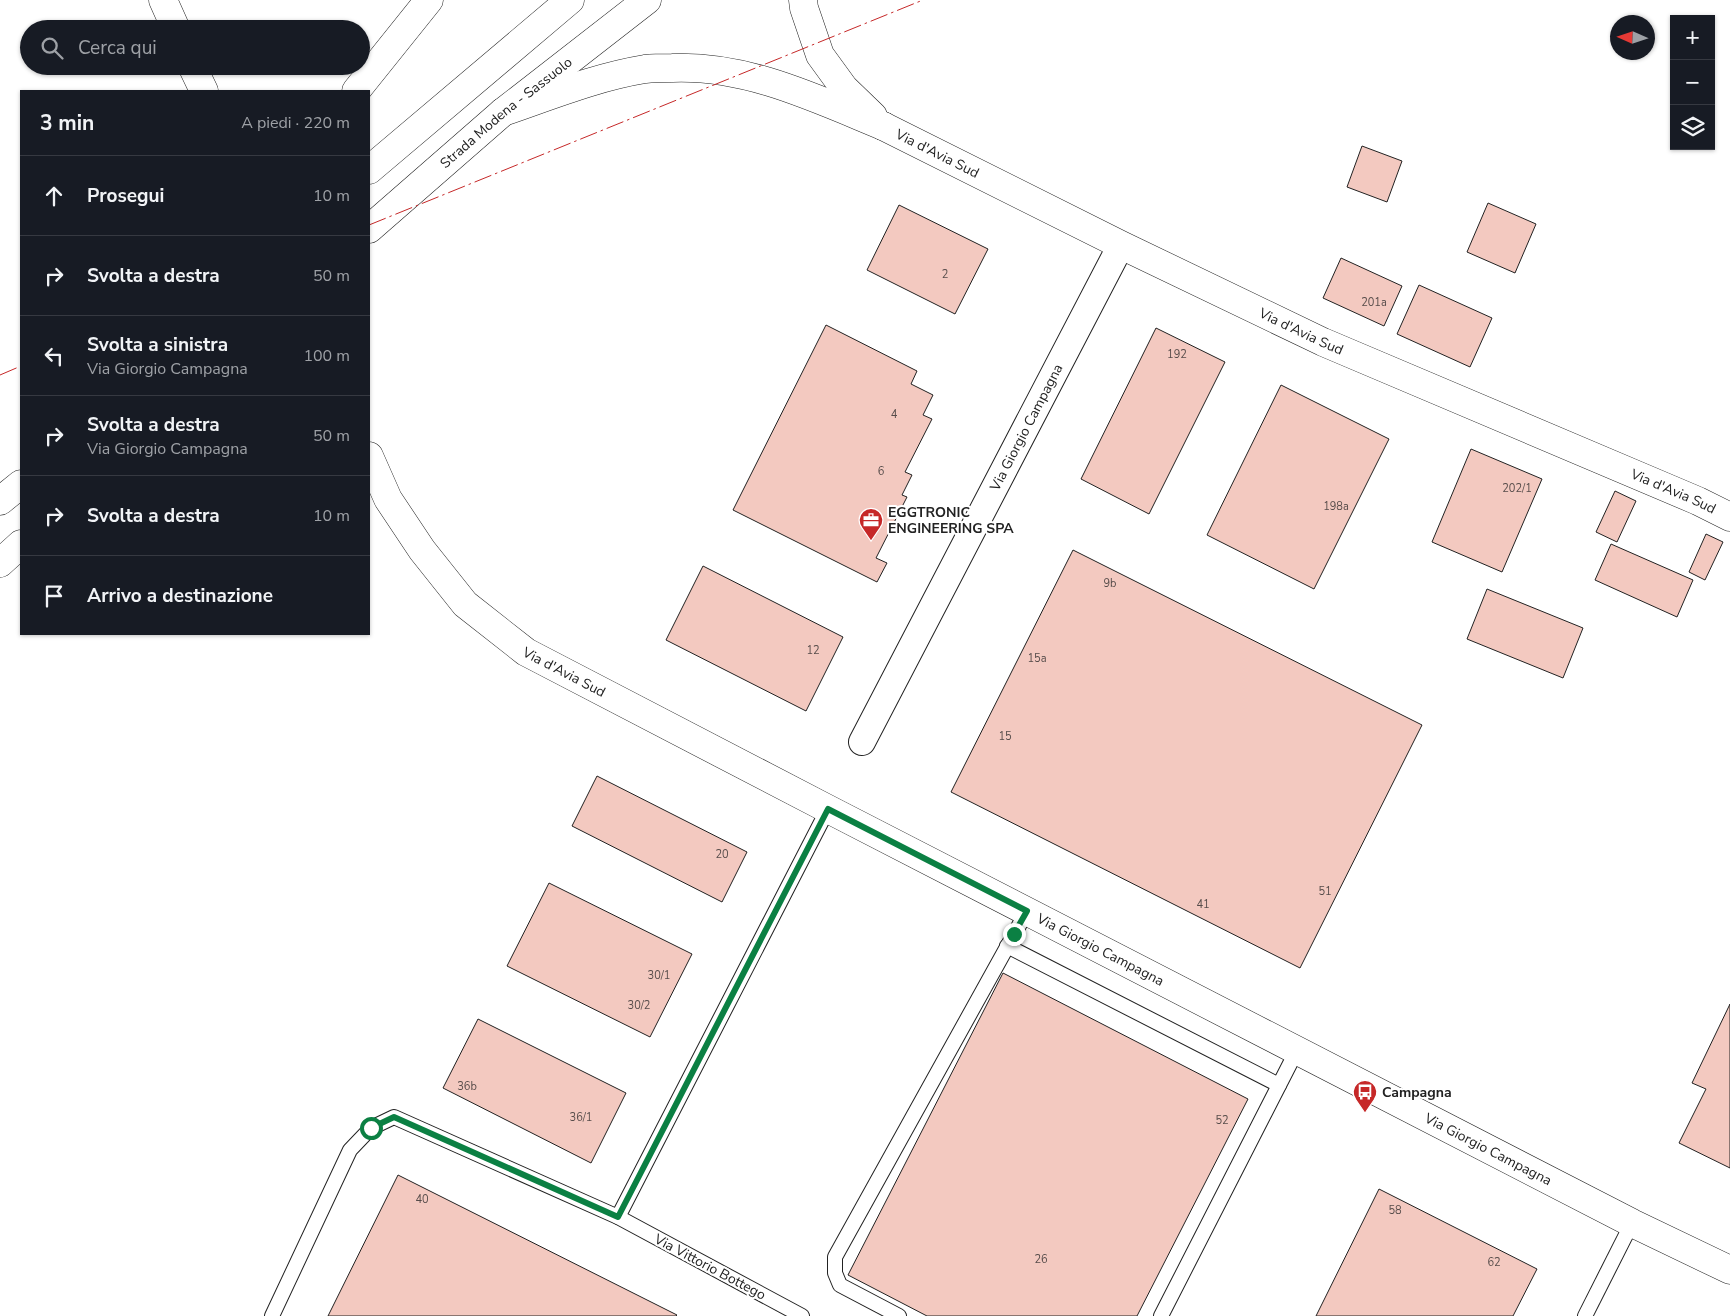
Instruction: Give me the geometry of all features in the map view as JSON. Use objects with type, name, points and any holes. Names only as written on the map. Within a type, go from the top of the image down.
[{"type":"main road","points":[[163,0],[172,20]]},
{"type":"main road","points":[[370,74],[429,0]]},
{"type":"main road","points":[[370,169],[570,0]]},
{"type":"main road","name":"Strada Modena - Sassuolo","points":[[370,228],[503,112],[647,0]]},
{"type":"main road","points":[[803,0],[820,55],[844,88],[883,126]]},
{"type":"main road","points":[[503,112],[598,79],[647,69],[697,67],[747,74],[797,90],[883,126]]},
{"type":"main road","points":[[357,90],[369,75]]},
{"type":"main road","name":"Via d'Avia Sud","points":[[883,126],[1121,245],[1323,342],[1698,501],[1730,517]]},
{"type":"main road","name":"Via d'Avia Sud","points":[[370,458],[388,499],[422,550],[465,604],[526,652],[828,809]]},
{"type":"main road","points":[[0,501],[20,485]]},
{"type":"main road","points":[[0,563],[20,545]]},
{"type":"main road","name":"Via Giorgio Campagna","points":[[828,809],[1632,1222],[1730,1270]]},
{"type":"street","name":"Via Giorgio Campagna","points":[[862,742],[1121,245]]},
{"type":"lane","points":[[618,1217],[828,809]]},
{"type":"lane","points":[[899,1316],[840,1286],[835,1274],[835,1257],[1027,911]]},
{"type":"lane","points":[[1007,946],[1279,1085]]},
{"type":"lane","points":[[1162,1316],[1297,1050]]},
{"type":"lane","name":"Via Vittorio Bottego","points":[[272,1316],[350,1150],[371,1128],[394,1117],[618,1217],[802,1316]]},
{"type":"lane","points":[[1585,1316],[1632,1222]]},
{"type":"building","points":[[1362,146],[1402,161],[1387,202],[1347,187]]},
{"type":"building","points":[[1488,203],[1536,224],[1515,273],[1467,252]]},
{"type":"building","points":[[899,205],[988,249],[955,314],[867,270]]},
{"type":"building","points":[[1341,258],[1402,286],[1384,326],[1323,298]]},
{"type":"building","points":[[1419,285],[1492,318],[1470,367],[1397,334]]},
{"type":"building","points":[[826,325],[917,371],[911,384],[933,395],[923,415],[932,419],[905,472],[912,475],[902,495],[907,497],[876,558],[887,563],[877,582],[733,510]]},
{"type":"building","points":[[1156,328],[1225,362],[1149,514],[1081,479]]},
{"type":"building","points":[[1281,385],[1389,439],[1314,589],[1207,535]]},
{"type":"building","points":[[1471,449],[1542,479],[1502,572],[1432,542]]},
{"type":"building","points":[[1615,491],[1636,501],[1617,542],[1596,532]]},
{"type":"building","points":[[1706,534],[1723,542],[1705,580],[1689,572]]},
{"type":"building","points":[[1611,544],[1693,580],[1677,617],[1595,580]]},
{"type":"building","points":[[1073,550],[1422,725],[1300,968],[951,792]]},
{"type":"building","points":[[703,566],[843,637],[806,711],[666,640]]},
{"type":"building","points":[[1487,589],[1583,628],[1563,678],[1467,639]]},
{"type":"building","points":[[597,776],[747,852],[722,902],[572,826]]},
{"type":"building","points":[[549,883],[692,954],[650,1037],[507,966]]},
{"type":"building","points":[[1003,973],[1248,1099],[1137,1316],[927,1316],[848,1275]]},
{"type":"building","points":[[1730,1004],[1730,1168],[1679,1143],[1706,1089],[1692,1083]]},
{"type":"building","points":[[478,1019],[626,1093],[591,1163],[443,1088]]},
{"type":"building","points":[[398,1175],[677,1315],[328,1316]]},
{"type":"building","points":[[1379,1189],[1537,1269],[1513,1316],[1316,1316]]},
{"type":"power","points":[[370,225],[923,0]]},
{"type":"power","points":[[0,375],[20,366]]},
{"type":"place","name":"EGGTRONIC ENGINEERING SPA","points":[[871,541]]},
{"type":"place","name":"Campagna","points":[[1365,1113]]},
{"type":"route","points":[[371,1128],[394,1117],[618,1217],[828,809],[1027,911],[1014,934]]}]
